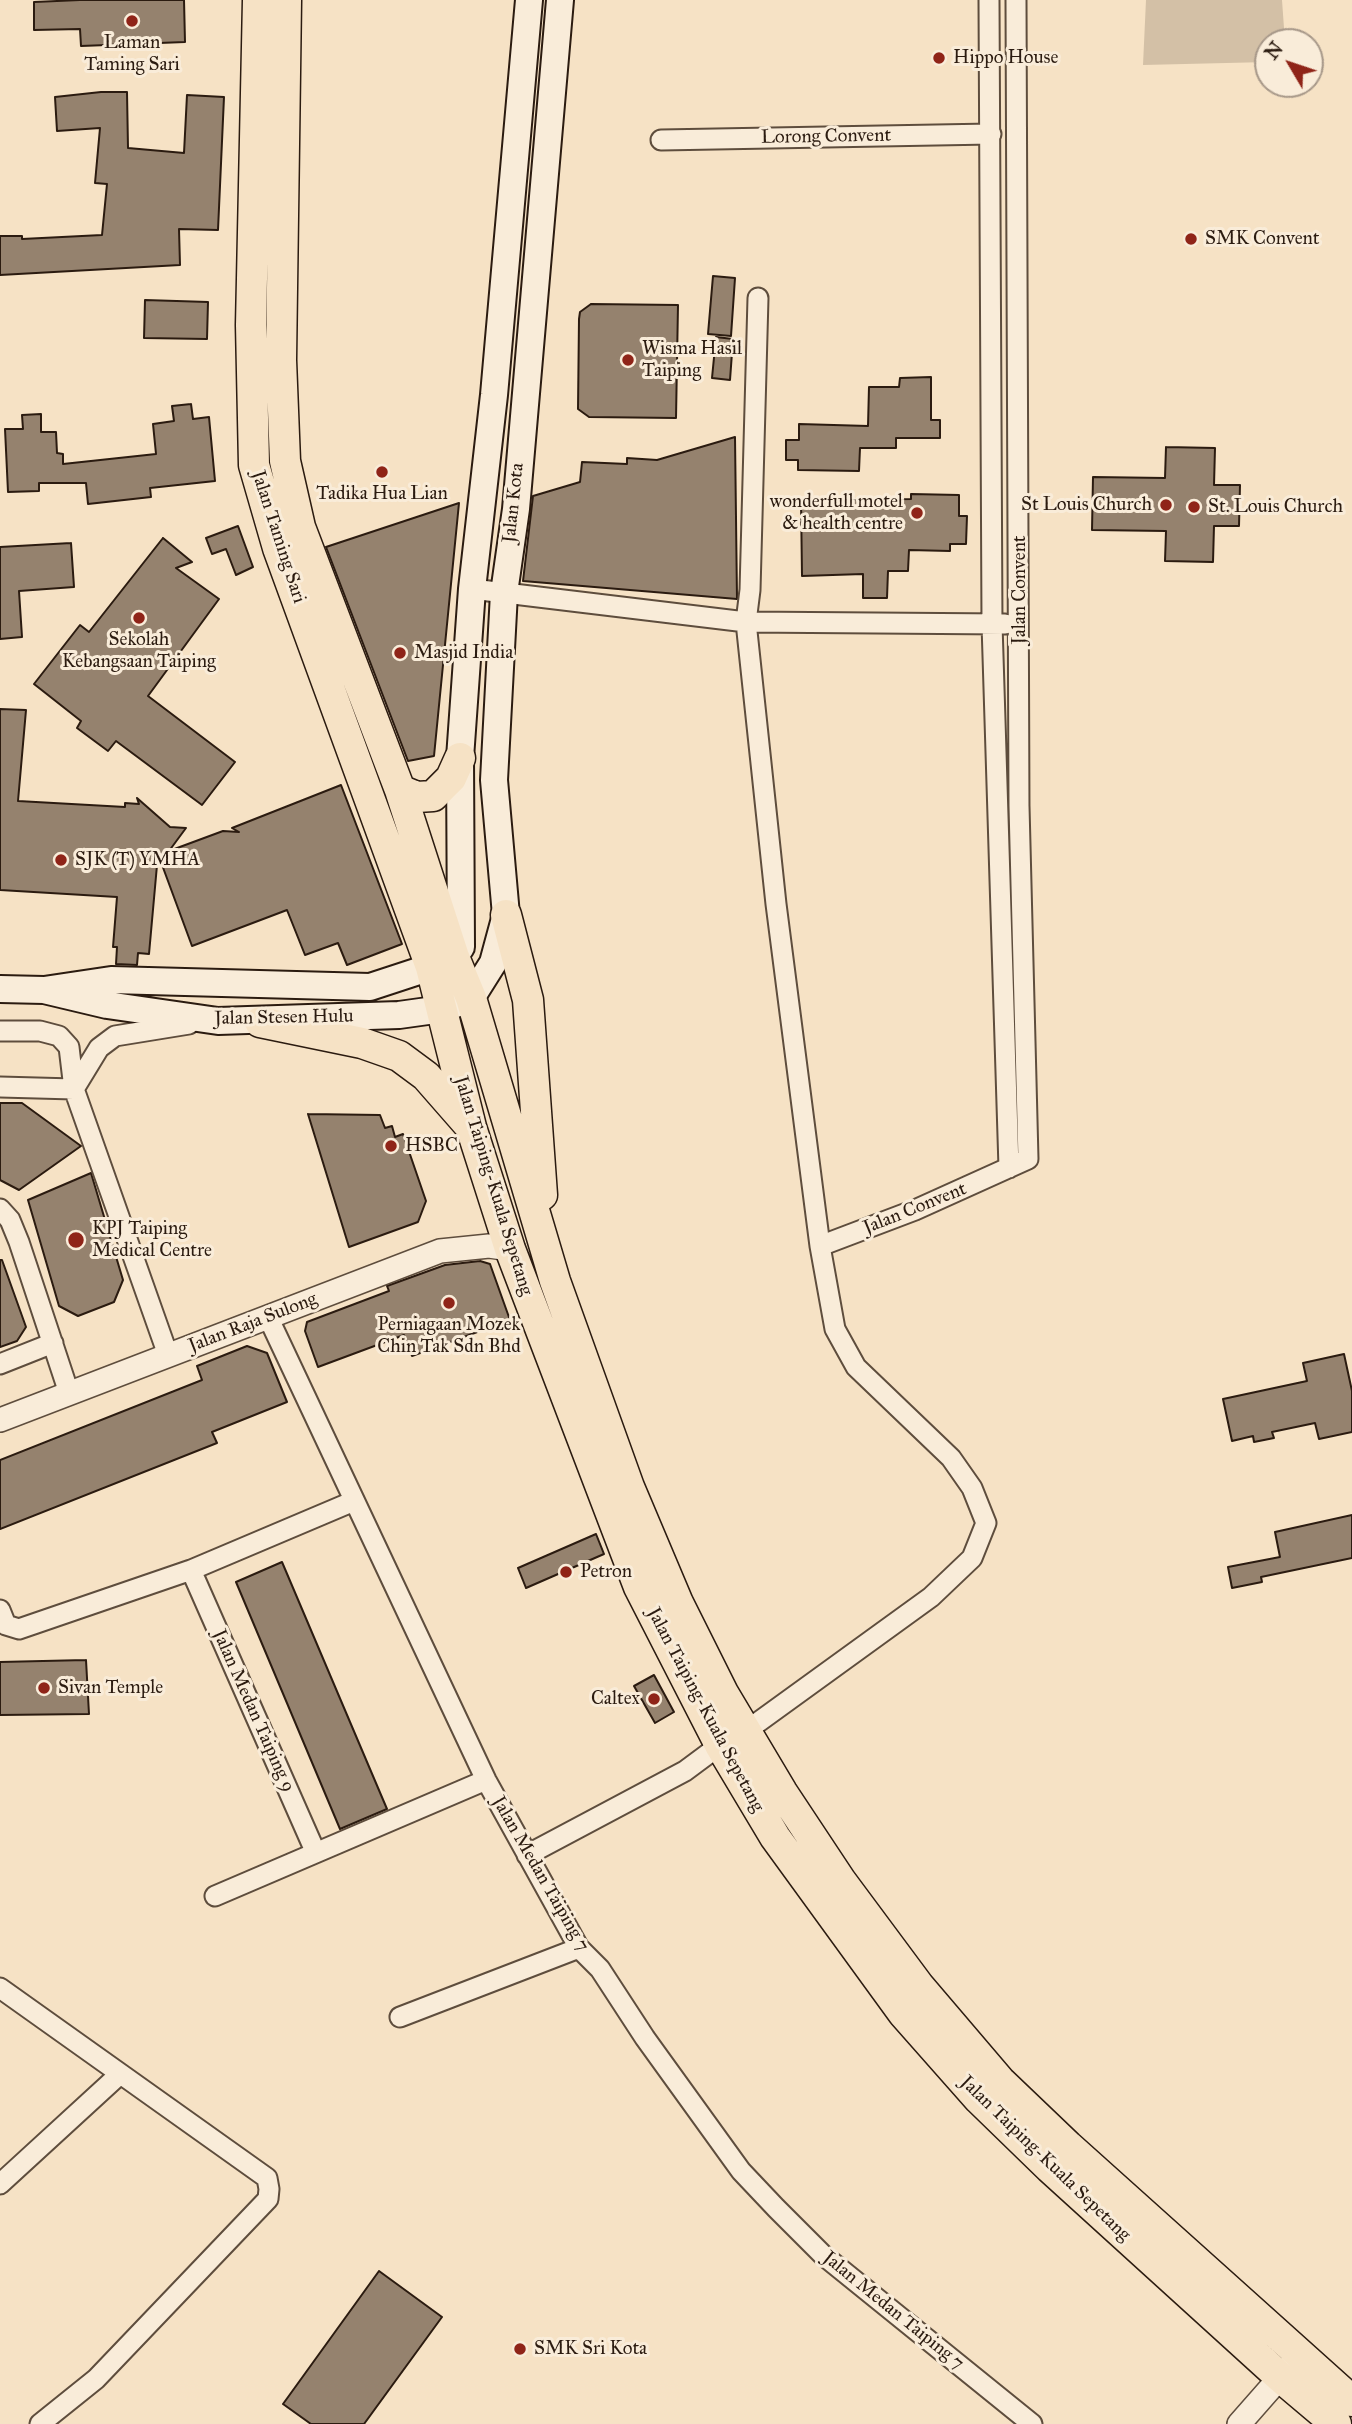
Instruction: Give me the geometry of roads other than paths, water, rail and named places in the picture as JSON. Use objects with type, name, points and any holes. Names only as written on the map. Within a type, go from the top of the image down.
[{"type":"main road","name":"Jalan Taming Sari","points":[[258,0],[251,325],[254,465],[278,548],[443,962]]},
{"type":"main road","name":"Jalan Taming Sari","points":[[286,0],[281,360],[285,460],[300,527],[400,790],[443,962]]},
{"type":"main road","name":"Jalan Kota","points":[[443,962],[461,947],[460,758],[472,589],[494,395],[529,0]]},
{"type":"main road","name":"Jalan Kota","points":[[471,999],[494,963],[506,915],[494,780],[504,593],[516,509],[560,0]]},
{"type":"main road","points":[[400,790],[417,797],[433,796],[451,778],[460,758]]},
{"type":"main road","points":[[506,915],[528,1000],[543,1204],[555,1281]]},
{"type":"main road","name":"Jalan Stesen Hulu","points":[[0,989],[44,990],[111,980],[370,986],[443,962]]},
{"type":"main road","name":"Jalan Taiping-Kuala Sepetang","points":[[443,962],[471,999],[555,1281],[629,1487],[678,1603],[746,1731],[841,1881],[919,1986],[1000,2081],[1290,2366]]},
{"type":"main road","name":"Jalan Taiping-Kuala Sepetang","points":[[443,962],[442,1009],[471,1127],[510,1249],[633,1572],[720,1745],[775,1837],[837,1927],[903,2013],[979,2099],[1050,2168],[1317,2390],[1336,2424]]},
{"type":"main road","name":"Jalan Stesen Hulu","points":[[44,990],[107,1004],[218,1021],[260,1021],[442,1009],[471,999]]},
{"type":"main road","points":[[260,1021],[362,1042],[399,1056],[426,1076],[471,1127]]},
{"type":"main road","name":"Jalan Taiping-Kuala Sepetang","points":[[1317,2390],[1352,2401]]},
{"type":"street","name":"Jalan Convent","points":[[989,0],[992,624],[1009,1168]]},
{"type":"street","name":"Jalan Convent","points":[[820,1247],[1028,1159],[1019,806],[1016,0]]},
{"type":"street","name":"Lorong Convent","points":[[661,140],[991,134]]},
{"type":"street","points":[[746,1731],[931,1597],[972,1558],[986,1523],[972,1488],[951,1458],[856,1367],[835,1329],[820,1247],[776,904],[746,622],[750,590],[758,298]]},
{"type":"street","points":[[472,589],[746,622],[1020,624]]},
{"type":"street","points":[[74,1088],[99,1048],[115,1036],[218,1021]]},
{"type":"street","points":[[0,1031],[40,1031],[59,1036],[69,1047],[74,1088],[169,1355]]},
{"type":"street","points":[[0,1087],[74,1088]]},
{"type":"street","points":[[0,1209],[10,1220],[19,1242],[69,1393]]},
{"type":"street","points":[[0,1249],[19,1242]]},
{"type":"street","name":"Jalan Raja Sulong","points":[[0,1420],[440,1251],[489,1246],[510,1249]]},
{"type":"street","name":"Jalan Medan Taiping 7","points":[[268,1317],[486,1780],[579,1948],[600,1969],[645,2038],[741,2171],[776,2208],[822,2255],[1032,2424]]},
{"type":"street","points":[[0,1364],[53,1343]]},
{"type":"street","points":[[0,1610],[6,1625],[19,1629],[191,1570],[354,1502]]},
{"type":"street","name":"Jalan Medan Taiping 9","points":[[191,1570],[315,1851]]},
{"type":"street","points":[[527,1855],[685,1771],[720,1745]]},
{"type":"street","points":[[215,1896],[486,1780]]},
{"type":"street","points":[[400,2017],[579,1948]]},
{"type":"street","points":[[0,1988],[267,2178],[268,2199],[96,2379],[40,2424]]},
{"type":"street","points":[[0,2184],[120,2074]]},
{"type":"street","points":[[1238,2424],[1290,2366]]},
{"type":"place","name":"Laman Taming Sari","points":[[132,21]]},
{"type":"place","name":"Hippo House","points":[[939,58]]},
{"type":"place","name":"SMK Convent","points":[[1191,239]]},
{"type":"place","name":"Wisma Hasil Taiping","points":[[628,360]]},
{"type":"place","name":"Tadika Hua Lian","points":[[382,472]]},
{"type":"place","name":"St Louis Church","points":[[1166,505]]},
{"type":"place","name":"St. Louis Church","points":[[1194,507]]},
{"type":"place","name":"wonderfull motel & health centre","points":[[917,513]]},
{"type":"place","name":"Sekolah Kebangsaan Taiping","points":[[139,618]]},
{"type":"place","name":"Masjid India","points":[[400,653]]},
{"type":"place","name":"SJK (T) YMHA","points":[[61,860]]},
{"type":"place","name":"HSBC","points":[[391,1146]]},
{"type":"place","name":"KPJ Taiping Medical Centre","points":[[76,1240]]},
{"type":"place","name":"Perniagaan Mozek Chin Tak Sdn Bhd","points":[[449,1303]]},
{"type":"place","name":"Petron","points":[[566,1572]]},
{"type":"place","name":"Sivan Temple","points":[[44,1688]]},
{"type":"place","name":"Caltex","points":[[654,1699]]},
{"type":"place","name":"SMK Sri Kota","points":[[520,2349]]}]
